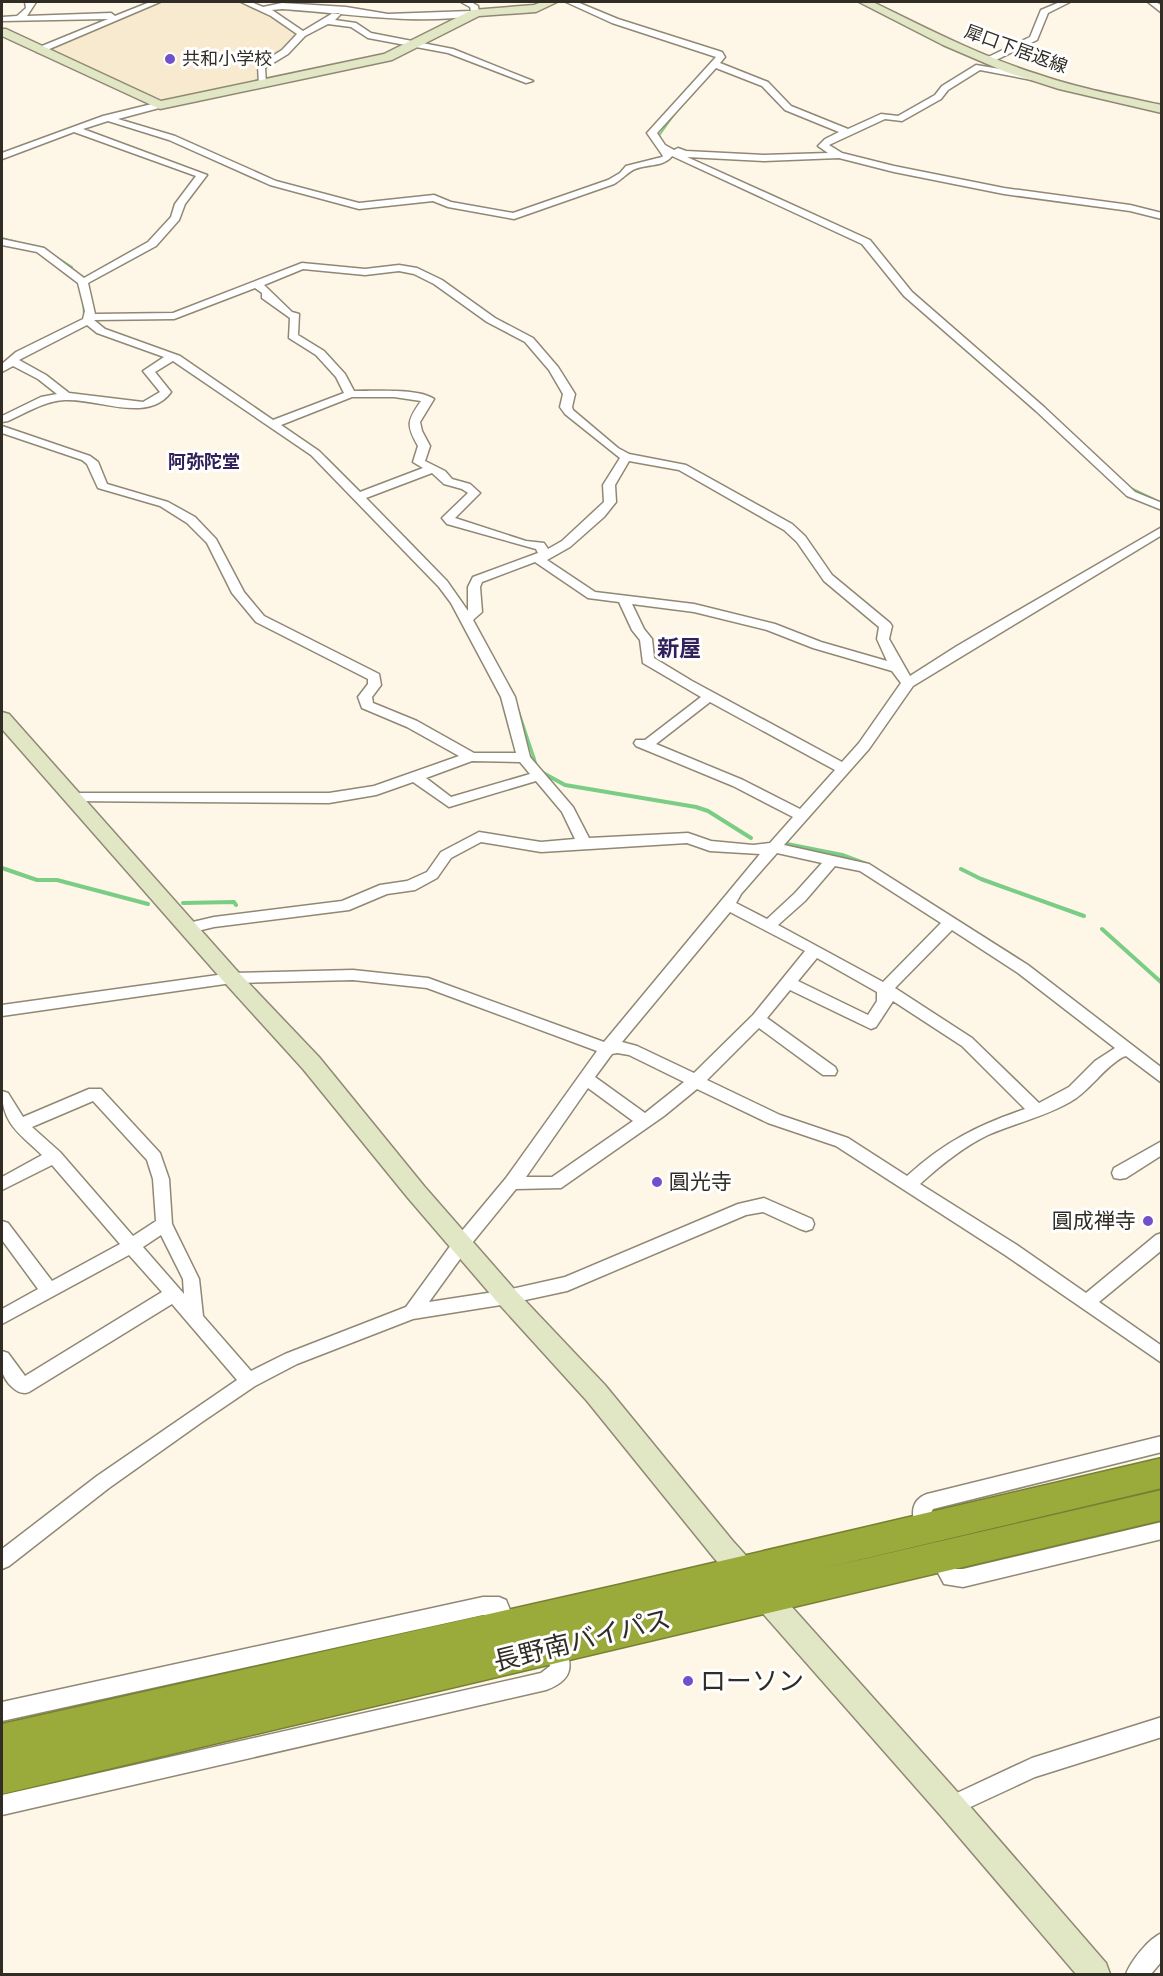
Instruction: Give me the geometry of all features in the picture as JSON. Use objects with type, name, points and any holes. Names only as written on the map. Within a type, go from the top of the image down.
[{"type":"highway","name":"長野南バイパス","points":[[2,1776],[556,1648],[766,1596],[932,1542],[1161,1473]]},
{"type":"highway","name":"長野南バイパス","points":[[2,1742],[618,1601],[743,1570],[1161,1505]]},
{"type":"street","points":[[19,19],[30,8],[28,3],[32,2]]},
{"type":"street","points":[[40,50],[156,2]]},
{"type":"street","points":[[245,2],[264,9],[302,34]]},
{"type":"street","points":[[465,2],[474,6],[476,13]]},
{"type":"street","points":[[264,9],[282,6],[346,10],[388,17],[536,8],[551,2]]},
{"type":"street","points":[[106,118],[172,138],[273,183],[342,202],[366,206],[434,198],[448,204],[514,216],[611,182],[623,175],[628,168],[665,159],[668,152],[652,133],[717,65],[721,57],[719,54],[615,21],[596,11],[570,2]]},
{"type":"street","name":"犀口下居返線","points":[[865,2],[989,60],[1032,77],[1161,110]]},
{"type":"street","points":[[989,60],[1034,38],[1044,12],[1066,2]]},
{"type":"street","points":[[1152,2],[1161,11]]},
{"type":"street","points":[[262,84],[261,67],[285,52],[302,34],[346,10]]},
{"type":"street","points":[[2,156],[106,118],[388,57],[476,13]]},
{"type":"street","points":[[2,20],[120,16]]},
{"type":"street","points":[[328,21],[353,25],[368,35],[450,51],[480,60],[529,81]]},
{"type":"street","points":[[2,32],[160,105]]},
{"type":"street","points":[[717,65],[765,84],[788,108],[848,132],[854,132],[884,116],[899,119],[938,97],[945,88],[979,67],[1032,77]]},
{"type":"street","points":[[74,129],[202,175],[180,204],[176,218],[152,244],[83,282]]},
{"type":"street","points":[[848,132],[828,141],[823,146],[839,155],[894,169],[1004,190],[1130,208],[1161,216]]},
{"type":"street","points":[[662,146],[666,144],[684,154],[764,158],[839,155]]},
{"type":"street","points":[[662,146],[691,163],[866,242],[908,294],[1040,409],[1131,494],[1161,507]]},
{"type":"street","points":[[2,242],[40,250],[83,282],[90,310],[88,319]]},
{"type":"street","points":[[2,369],[20,354],[88,319],[174,316],[302,266],[365,272],[392,268],[417,271],[438,282],[491,320],[529,340],[554,369],[569,394],[567,407],[569,412],[614,450],[626,457],[682,467],[788,527],[801,539],[828,578],[886,626],[883,639],[897,668],[908,683]]},
{"type":"street","points":[[256,284],[267,292],[266,296],[274,300],[289,315],[295,316],[293,336],[320,353],[341,376],[344,386],[351,394]]},
{"type":"street","points":[[88,319],[101,331],[173,357],[315,453],[443,584],[457,602],[508,697],[524,758],[568,810],[584,843]]},
{"type":"street","points":[[2,422],[45,399],[66,396],[144,405],[161,398],[166,392],[148,371],[173,357]]},
{"type":"street","points":[[12,361],[42,377],[66,396]]},
{"type":"street","points":[[272,424],[351,394],[394,394],[428,399],[413,423],[413,428],[424,446],[419,462],[441,473],[448,482],[466,486],[474,493],[448,518],[451,521],[525,544],[540,546],[545,554]]},
{"type":"street","points":[[2,422],[86,458],[92,462],[102,486],[164,504],[190,520],[212,542],[238,592],[260,618],[374,676],[375,685],[365,697],[367,705],[412,724],[471,757]]},
{"type":"street","points":[[465,619],[476,612],[474,587],[477,580],[566,544],[600,514],[610,502],[609,485],[626,457]]},
{"type":"street","points":[[359,497],[432,469]]},
{"type":"street","points":[[412,1312],[462,1244],[512,1183],[607,1049],[728,905],[735,891],[842,768],[864,746],[908,683],[1161,530]]},
{"type":"street","points":[[545,554],[540,561],[592,595],[669,604],[771,627],[817,645],[897,668]]},
{"type":"street","points":[[624,599],[638,630],[646,639],[648,660],[842,768]]},
{"type":"street","points":[[710,696],[644,744],[738,783],[801,816]]},
{"type":"street","points":[[2,718],[232,978],[311,1063],[416,1192],[507,1297],[596,1393],[723,1549],[951,1806],[1095,1974]]},
{"type":"street","points":[[73,798],[272,800],[329,798],[376,790],[471,757],[524,758]]},
{"type":"street","points":[[416,777],[448,802],[538,777]]},
{"type":"street","points":[[189,928],[214,922],[344,906],[385,889],[410,886],[432,875],[446,855],[478,837],[541,847],[688,837],[710,846],[753,850],[773,848],[864,867],[1023,969],[1089,1018],[1161,1077]]},
{"type":"street","points":[[769,925],[800,897],[833,859]]},
{"type":"street","points":[[728,905],[885,989],[967,1042],[1037,1111]]},
{"type":"street","points":[[788,983],[871,1023],[885,1002],[885,989],[950,923]]},
{"type":"street","points":[[512,1183],[555,1183],[658,1112],[696,1081],[758,1019],[815,950]]},
{"type":"street","points":[[2,1010],[232,978],[353,975],[428,983],[607,1049],[617,1047],[632,1050],[774,1119],[842,1142],[1011,1250],[1161,1356]]},
{"type":"street","points":[[758,1019],[829,1071]]},
{"type":"street","points":[[909,1184],[929,1165],[973,1136],[1069,1096],[1099,1065],[1120,1051],[1128,1049]]},
{"type":"street","points":[[586,1079],[644,1120]]},
{"type":"street","points":[[20,1125],[95,1094],[154,1157],[161,1179],[164,1224],[191,1279],[195,1319]]},
{"type":"street","points":[[2,1097],[20,1125],[54,1156],[249,1381]]},
{"type":"street","points":[[1120,1173],[1159,1152]]},
{"type":"street","points":[[2,1184],[54,1156]]},
{"type":"street","points":[[2,1560],[103,1482],[249,1381],[291,1359],[412,1312],[507,1297],[567,1284],[744,1209],[764,1205],[806,1224]]},
{"type":"street","points":[[2,1317],[132,1245],[164,1224]]},
{"type":"street","points":[[5,1238],[50,1292]]},
{"type":"street","points":[[1085,1303],[1120,1277],[1161,1240]]},
{"type":"street","points":[[2,1358],[23,1387],[175,1293]]},
{"type":"street","points":[[1161,1443],[927,1502],[920,1515],[951,1578],[963,1578],[1161,1530]]},
{"type":"street","points":[[2,1712],[483,1606],[500,1606],[506,1625]]},
{"type":"street","points":[[2,1805],[546,1681],[561,1670],[556,1648]]},
{"type":"street","points":[[951,1806],[1032,1767],[1161,1727]]},
{"type":"street","points":[[1137,1974],[1161,1944]]},
{"type":"shaded area","name":"共和小学校","points":[[162,2],[240,2],[271,15],[298,34],[283,51],[256,68],[258,82],[162,101],[48,49]]},
{"type":"waterway","points":[[575,2],[609,16]]},
{"type":"waterway","points":[[658,137],[676,112]]},
{"type":"waterway","points":[[763,192],[795,206]]},
{"type":"waterway","points":[[2,238],[20,243]]},
{"type":"waterway","points":[[871,243],[890,265]]},
{"type":"waterway","points":[[50,253],[72,267]]},
{"type":"waterway","points":[[83,299],[84,316]]},
{"type":"waterway","points":[[180,357],[229,390]]},
{"type":"waterway","points":[[326,458],[361,493]]},
{"type":"waterway","points":[[1130,488],[1153,499]]},
{"type":"waterway","points":[[405,538],[429,563]]},
{"type":"waterway","points":[[448,583],[463,604]]},
{"type":"waterway","points":[[518,710],[534,758]]},
{"type":"waterway","points":[[533,757],[536,766]]},
{"type":"waterway","points":[[543,773],[565,785],[696,807],[708,811],[751,838]]},
{"type":"waterway","points":[[787,844],[842,855],[869,865]]},
{"type":"waterway","points":[[2,868],[37,880],[57,880],[148,904]]},
{"type":"waterway","points":[[961,869],[981,879],[1084,916]]},
{"type":"waterway","points":[[183,903],[234,902],[236,905]]},
{"type":"waterway","points":[[1102,929],[1162,983]]},
{"type":"place","name":"共和小学校","points":[[170,59]]},
{"type":"place","name":"圓光寺","points":[[657,1182]]},
{"type":"place","name":"圓成禅寺","points":[[1148,1221]]},
{"type":"place","name":"ローソン","points":[[688,1681]]},
{"type":"district","name":"阿弥陀堂","points":[[204,462]]},
{"type":"district","name":"新屋","points":[[679,648]]}]
